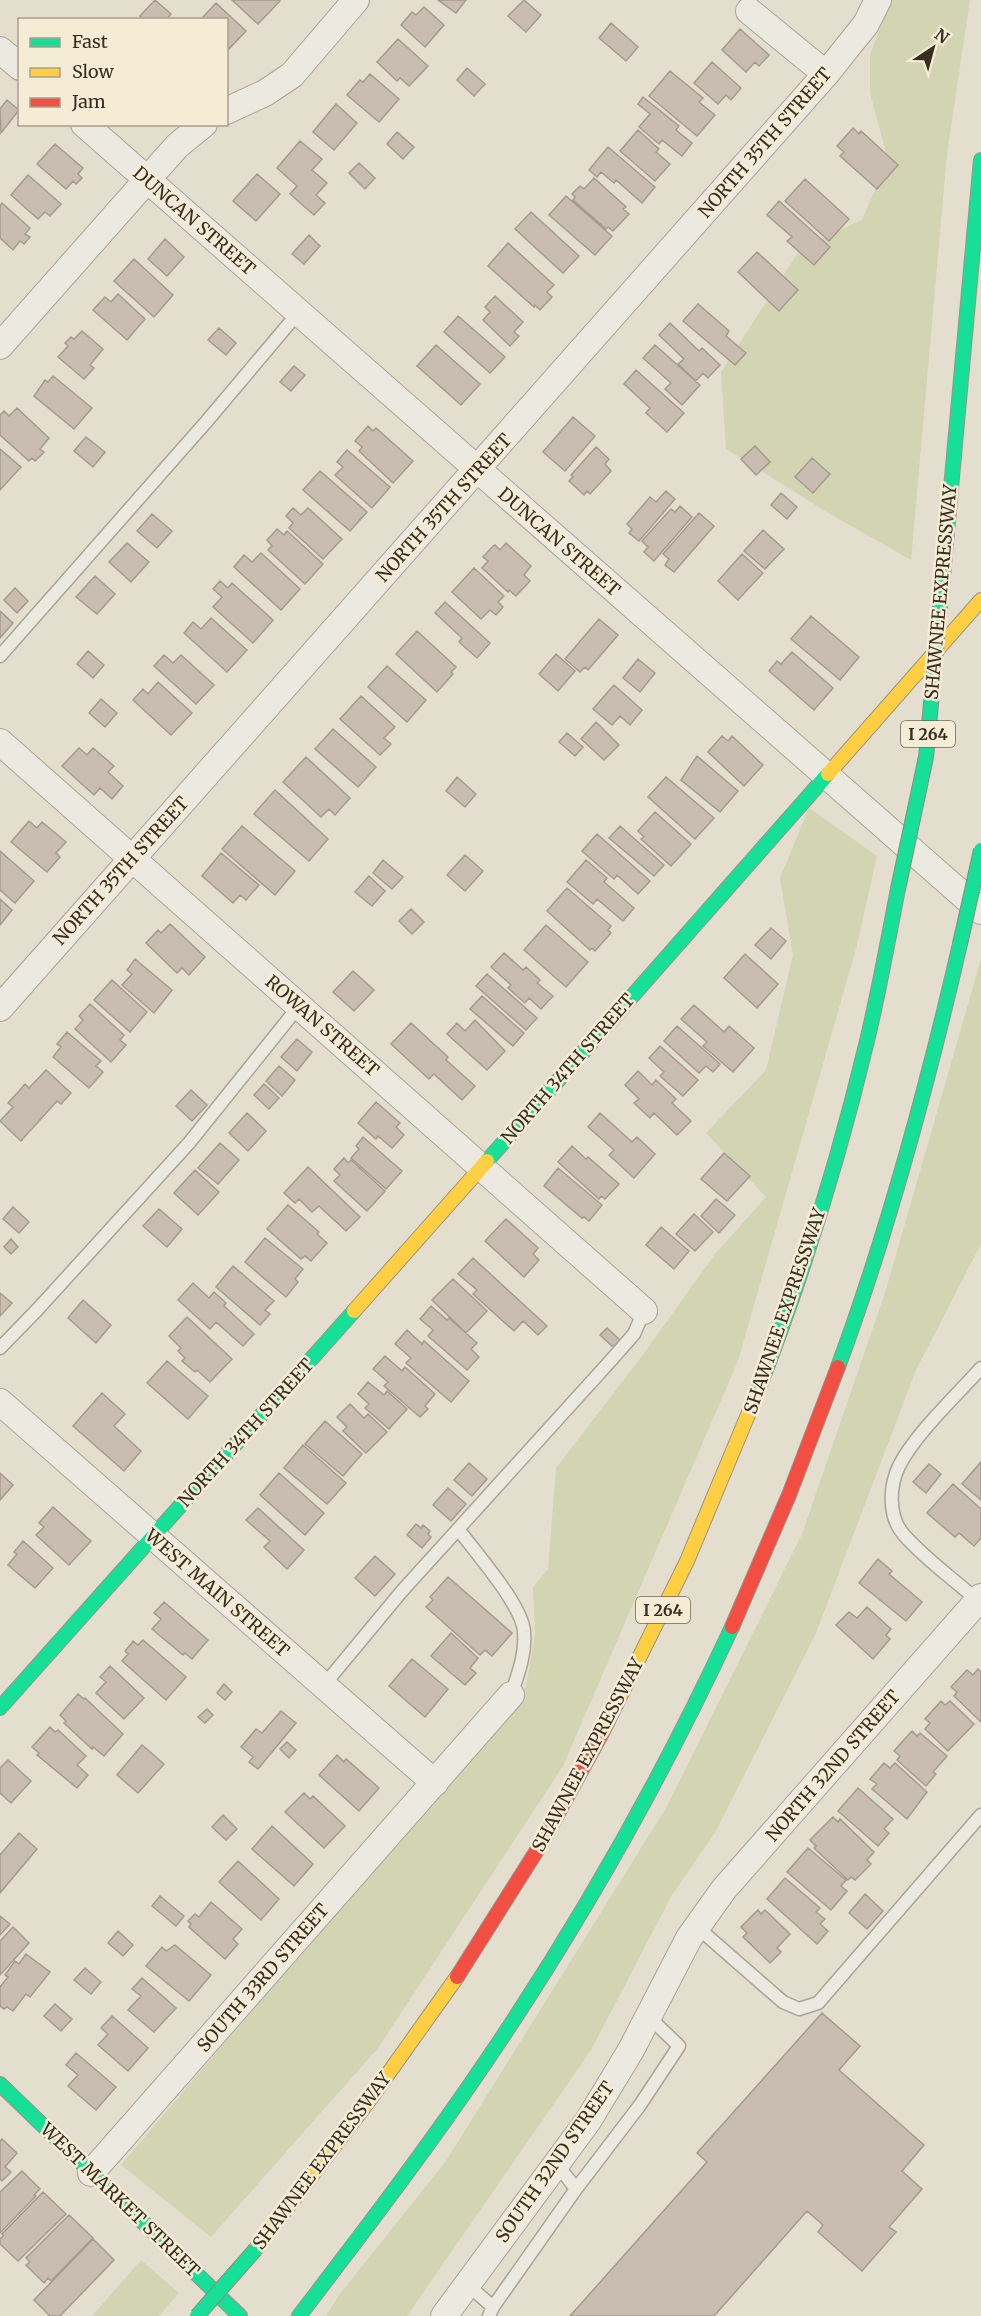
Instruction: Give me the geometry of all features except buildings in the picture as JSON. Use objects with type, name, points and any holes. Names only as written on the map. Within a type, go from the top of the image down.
[{"type":"main road","name":"SHAWNEE EXPRESSWAY","points":[[197,2316],[255,2250],[343,2137],[468,1960],[540,1846],[612,1714],[709,1513],[736,1450],[786,1314],[821,1208],[862,1061],[926,757],[981,160]]},
{"type":"main road","name":"NORTH 34TH STREET","points":[[0,1708],[482,1167],[981,600]]},
{"type":"main road","points":[[298,2316],[439,2129],[514,2019],[583,1908],[646,1797],[700,1692],[769,1541],[836,1374],[891,1212],[931,1070],[981,850]]},
{"type":"main road","name":"WEST MARKET STREET","points":[[0,2084],[240,2316]]},
{"type":"street","points":[[228,110],[265,93],[292,75],[356,0]]},
{"type":"street","name":"NORTH 35TH STREET","points":[[0,1008],[826,74],[866,24],[878,0]]},
{"type":"street","points":[[749,11],[826,74]]},
{"type":"street","points":[[0,50],[18,65]]},
{"type":"street","name":"DUNCAN STREET","points":[[86,126],[981,911]]},
{"type":"street","points":[[0,346],[177,146],[202,126]]},
{"type":"street","name":"ROWAN STREET","points":[[0,742],[644,1311]]},
{"type":"street","name":"WEST MAIN STREET","points":[[0,1402],[435,1783]]},
{"type":"street","name":"NORTH 32ND STREET","points":[[693,1932],[724,1889],[980,1601]]},
{"type":"street","name":"SOUTH 33RD STREET","points":[[91,2173],[512,1695]]},
{"type":"street","name":"SOUTH 32ND STREET","points":[[444,2316],[588,2121],[631,2050],[693,1932]]},
{"type":"lane","points":[[0,656],[207,421],[298,313]]},
{"type":"lane","points":[[0,1348],[38,1310],[189,1143],[299,1006]]},
{"type":"lane","points":[[324,1685],[402,1591],[613,1358],[633,1334],[644,1311]]},
{"type":"lane","points":[[980,1601],[936,1566],[902,1533],[891,1508],[892,1488],[899,1466],[917,1439],[981,1368]]},
{"type":"lane","points":[[459,1530],[516,1609],[525,1629],[523,1660],[512,1695]]},
{"type":"lane","points":[[693,1932],[783,2002],[799,2009],[818,2003],[981,1815]]},
{"type":"lane","points":[[468,2284],[491,2312],[576,2189],[640,2105],[680,2046],[648,2016]]},
{"type":"lane","points":[[557,2163],[576,2189]]},
{"type":"green space","points":[[890,0],[970,0],[947,154],[911,560],[830,514],[726,449],[721,372],[801,248],[862,220],[888,160],[870,93],[870,55]]},
{"type":"green space","points":[[809,808],[877,856],[857,945],[738,1361],[563,1766],[378,2048],[211,2237],[121,2165],[526,1687],[535,1634],[533,1587],[548,1569],[556,1468],[642,1356],[715,1254],[766,1197],[706,1133],[766,1070],[793,955],[780,878]]},
{"type":"green space","points":[[981,959],[981,1244],[916,1370],[816,1633],[716,1831],[672,1895],[591,2050],[407,2316],[326,2316],[339,2295],[446,2161],[666,1808],[802,1534],[885,1293]]},
{"type":"green space","points":[[141,2260],[179,2293],[159,2316],[92,2316]]},
{"type":"traffic: fast","points":[[943,576],[981,160]]},
{"type":"traffic: fast","points":[[898,889],[926,757],[943,576]]},
{"type":"traffic: fast","points":[[487,1161],[828,774]]},
{"type":"traffic: fast","points":[[960,944],[981,850]]},
{"type":"traffic: fast","points":[[755,1398],[803,1266],[844,1132],[871,1022],[898,889]]},
{"type":"traffic: fast","points":[[838,1367],[874,1263],[906,1157],[960,944]]},
{"type":"traffic: fast","points":[[0,1708],[354,1311]]},
{"type":"traffic: fast","points":[[299,2316],[443,2123],[523,2006],[588,1900],[649,1793],[732,1627]]},
{"type":"traffic: fast","points":[[0,2084],[240,2316]]},
{"type":"traffic: fast","points":[[197,2316],[255,2250]]},
{"type":"traffic: slow","points":[[828,774],[981,600]]},
{"type":"traffic: slow","points":[[354,1311],[487,1161]]},
{"type":"traffic: slow","points":[[602,1733],[687,1561],[755,1398]]},
{"type":"traffic: slow","points":[[255,2250],[368,2102],[457,1977]]},
{"type":"traffic: jam","points":[[732,1627],[789,1495],[838,1367]]},
{"type":"traffic: jam","points":[[457,1977],[541,1844],[602,1733]]}]
